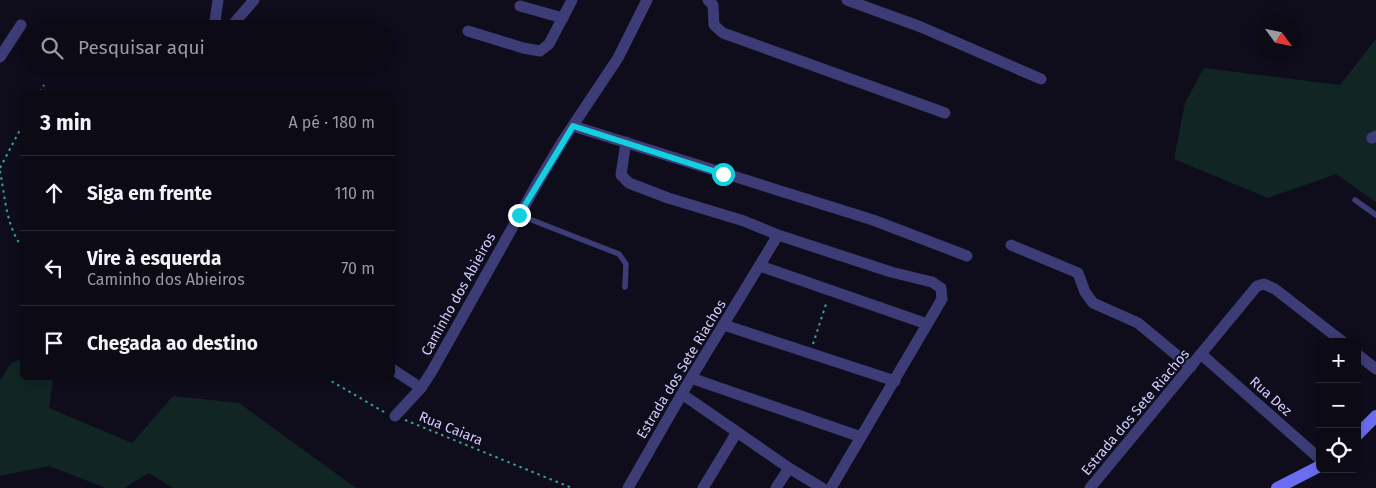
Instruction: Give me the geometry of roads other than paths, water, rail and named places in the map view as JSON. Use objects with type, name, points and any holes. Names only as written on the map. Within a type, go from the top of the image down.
[{"type":"street","points":[[215,20],[218,0]]},
{"type":"street","points":[[237,20],[254,0]]},
{"type":"street","points":[[468,31],[523,48],[540,51],[549,44],[572,0]]},
{"type":"street","name":"Caminho dos Abieiros","points":[[395,416],[421,388],[519,215],[573,126],[614,65],[648,0]]},
{"type":"street","points":[[708,0],[714,5],[714,25],[723,33],[946,113]]},
{"type":"street","points":[[847,0],[921,27],[1041,79]]},
{"type":"street","points":[[520,6],[563,18]]},
{"type":"street","points":[[0,57],[20,27]]},
{"type":"street","points":[[573,126],[873,220],[967,256]]},
{"type":"street","points":[[626,142],[621,173],[624,181],[668,198],[760,227],[778,236],[937,285],[943,291],[942,299],[928,324],[831,488]]},
{"type":"street","name":"Estrada dos Sete Riachos","points":[[628,488],[682,394],[778,236]]},
{"type":"street","points":[[1011,245],[1078,273],[1085,292],[1093,303],[1138,323],[1191,367]]},
{"type":"street","points":[[760,266],[928,324]]},
{"type":"street","name":"Estrada dos Sete Riachos","points":[[1090,488],[1202,355],[1257,286],[1264,284],[1287,297],[1338,338]]},
{"type":"street","points":[[724,325],[895,381]]},
{"type":"street","name":"Rua Dez","points":[[1202,355],[1316,455]]},
{"type":"street","points":[[1361,357],[1376,369]]},
{"type":"street","points":[[395,371],[421,388]]},
{"type":"street","points":[[692,378],[861,437]]},
{"type":"street","points":[[682,394],[789,468],[822,488]]},
{"type":"street","points":[[1361,431],[1376,416]]},
{"type":"street","points":[[703,488],[737,432]]},
{"type":"street","points":[[776,488],[789,468]]},
{"type":"street","points":[[1278,488],[1316,468]]},
{"type":"lane","points":[[1355,200],[1376,215]]},
{"type":"lane","points":[[519,215],[619,254],[626,264],[625,287]]}]
